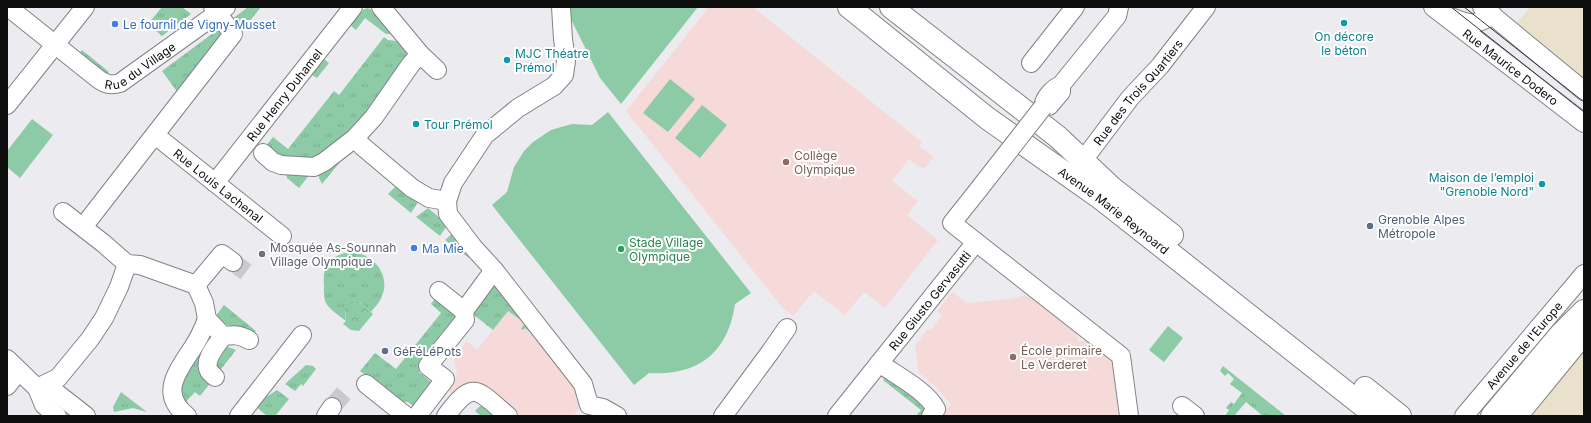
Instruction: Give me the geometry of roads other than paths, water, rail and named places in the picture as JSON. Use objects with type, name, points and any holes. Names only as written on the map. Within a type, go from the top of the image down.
[{"type":"main road","name":"Avenue Marie Reynoard","points":[[849,7],[987,118],[1112,188],[1400,416]]},
{"type":"main road","name":"Avenue Marie Reynoard","points":[[891,7],[1058,137],[1077,168],[1376,416]]},
{"type":"main road","name":"Avenue de l'Europe","points":[[1492,416],[1560,335],[1584,311]]},
{"type":"main road","points":[[1516,416],[1584,333]]},
{"type":"street","name":"Rue du Village","points":[[8,7],[97,78],[105,84],[112,85],[120,83],[219,9]]},
{"type":"street","points":[[7,105],[85,7]]},
{"type":"street","name":"Rue Henry Duhamel","points":[[215,182],[353,7]]},
{"type":"street","points":[[381,7],[420,54],[437,70]]},
{"type":"street","points":[[561,7],[566,61],[564,75],[554,86],[482,132],[470,156],[453,183],[447,201],[448,214],[583,384],[597,411]]},
{"type":"street","points":[[1031,63],[1075,7]]},
{"type":"street","name":"Rue Giusto Gervasutti","points":[[838,416],[976,242],[952,223],[1043,107],[1044,102],[1056,87],[1061,86],[1117,16],[1119,7]]},
{"type":"street","name":"Rue des Trois Quartiers","points":[[1077,168],[1130,98],[1160,66],[1206,7]]},
{"type":"street","points":[[84,227],[233,34],[219,9]]},
{"type":"street","name":"Rue Maurice Dodero","points":[[1435,9],[1465,23],[1473,24],[1482,21],[1492,10]]},
{"type":"street","name":"Rue Maurice Dodero","points":[[1435,9],[1584,123]]},
{"type":"street","points":[[1490,50],[1486,35],[1487,25],[1492,10],[1584,91]]},
{"type":"street","points":[[263,153],[273,162],[281,165],[314,167],[324,162],[355,138],[374,117],[411,64],[420,54]]},
{"type":"street","name":"Rue Louis Lachenal","points":[[155,135],[282,236]]},
{"type":"street","points":[[355,138],[362,146],[412,188],[429,198],[447,201]]},
{"type":"street","points":[[63,212],[84,227],[127,264],[140,265],[196,285],[204,303],[207,319],[203,330],[174,378],[172,393],[175,403],[187,416]]},
{"type":"street","points":[[976,242],[1121,356],[1129,416]]},
{"type":"street","points":[[196,285],[222,254],[234,262]]},
{"type":"street","points":[[37,388],[58,378],[90,339],[104,318],[119,287],[127,264]]},
{"type":"street","points":[[417,416],[445,379],[428,366],[465,320],[464,311],[494,270]]},
{"type":"street","name":"Avenue de l'Europe","points":[[1464,416],[1584,274]]},
{"type":"street","points":[[439,291],[464,311]]},
{"type":"street","points":[[207,319],[223,336]]},
{"type":"street","points":[[723,416],[772,351],[787,328]]},
{"type":"street","points":[[215,377],[209,371],[207,363],[223,336],[235,334],[249,340]]},
{"type":"street","points":[[239,416],[302,335]]},
{"type":"street","points":[[879,363],[921,392],[932,402],[936,409],[930,416]]},
{"type":"street","points":[[7,386],[13,365],[37,388],[44,405],[57,416]]},
{"type":"street","points":[[366,384],[406,416]]},
{"type":"street","points":[[37,388],[54,391],[86,416]]},
{"type":"street","points":[[446,416],[458,400],[466,393],[472,391],[481,394],[508,416]]},
{"type":"tunnel","points":[[233,262],[246,272]]},
{"type":"tunnel","points":[[332,407],[345,392]]},
{"type":"tram line","points":[[1451,7],[1584,112]]},
{"type":"tram line","points":[[1464,7],[1584,102]]},
{"type":"place","name":"On décore le béton","points":[[1344,23]]},
{"type":"place","name":"Le fournil de Vigny-Musset","points":[[115,24]]},
{"type":"place","name":"MJC Théatre Prémol","points":[[507,60]]},
{"type":"place","name":"Tour Prémol","points":[[416,124]]},
{"type":"place","name":"Collège Olympique","points":[[786,162]]},
{"type":"place","name":"Maison de l’emploi \"Grenoble Nord\"","points":[[1542,184]]},
{"type":"place","name":"Grenoble Alpes Métropole","points":[[1370,226]]},
{"type":"place","name":"Ma Mie","points":[[414,248]]},
{"type":"place","name":"Stade Village Olympique","points":[[621,249]]},
{"type":"place","name":"Mosquée As-Sounnah Village Olympique","points":[[262,254]]},
{"type":"place","name":"GéFéLéPots","points":[[385,351]]},
{"type":"place","name":"École primaire Le Verderet","points":[[1013,357]]}]
